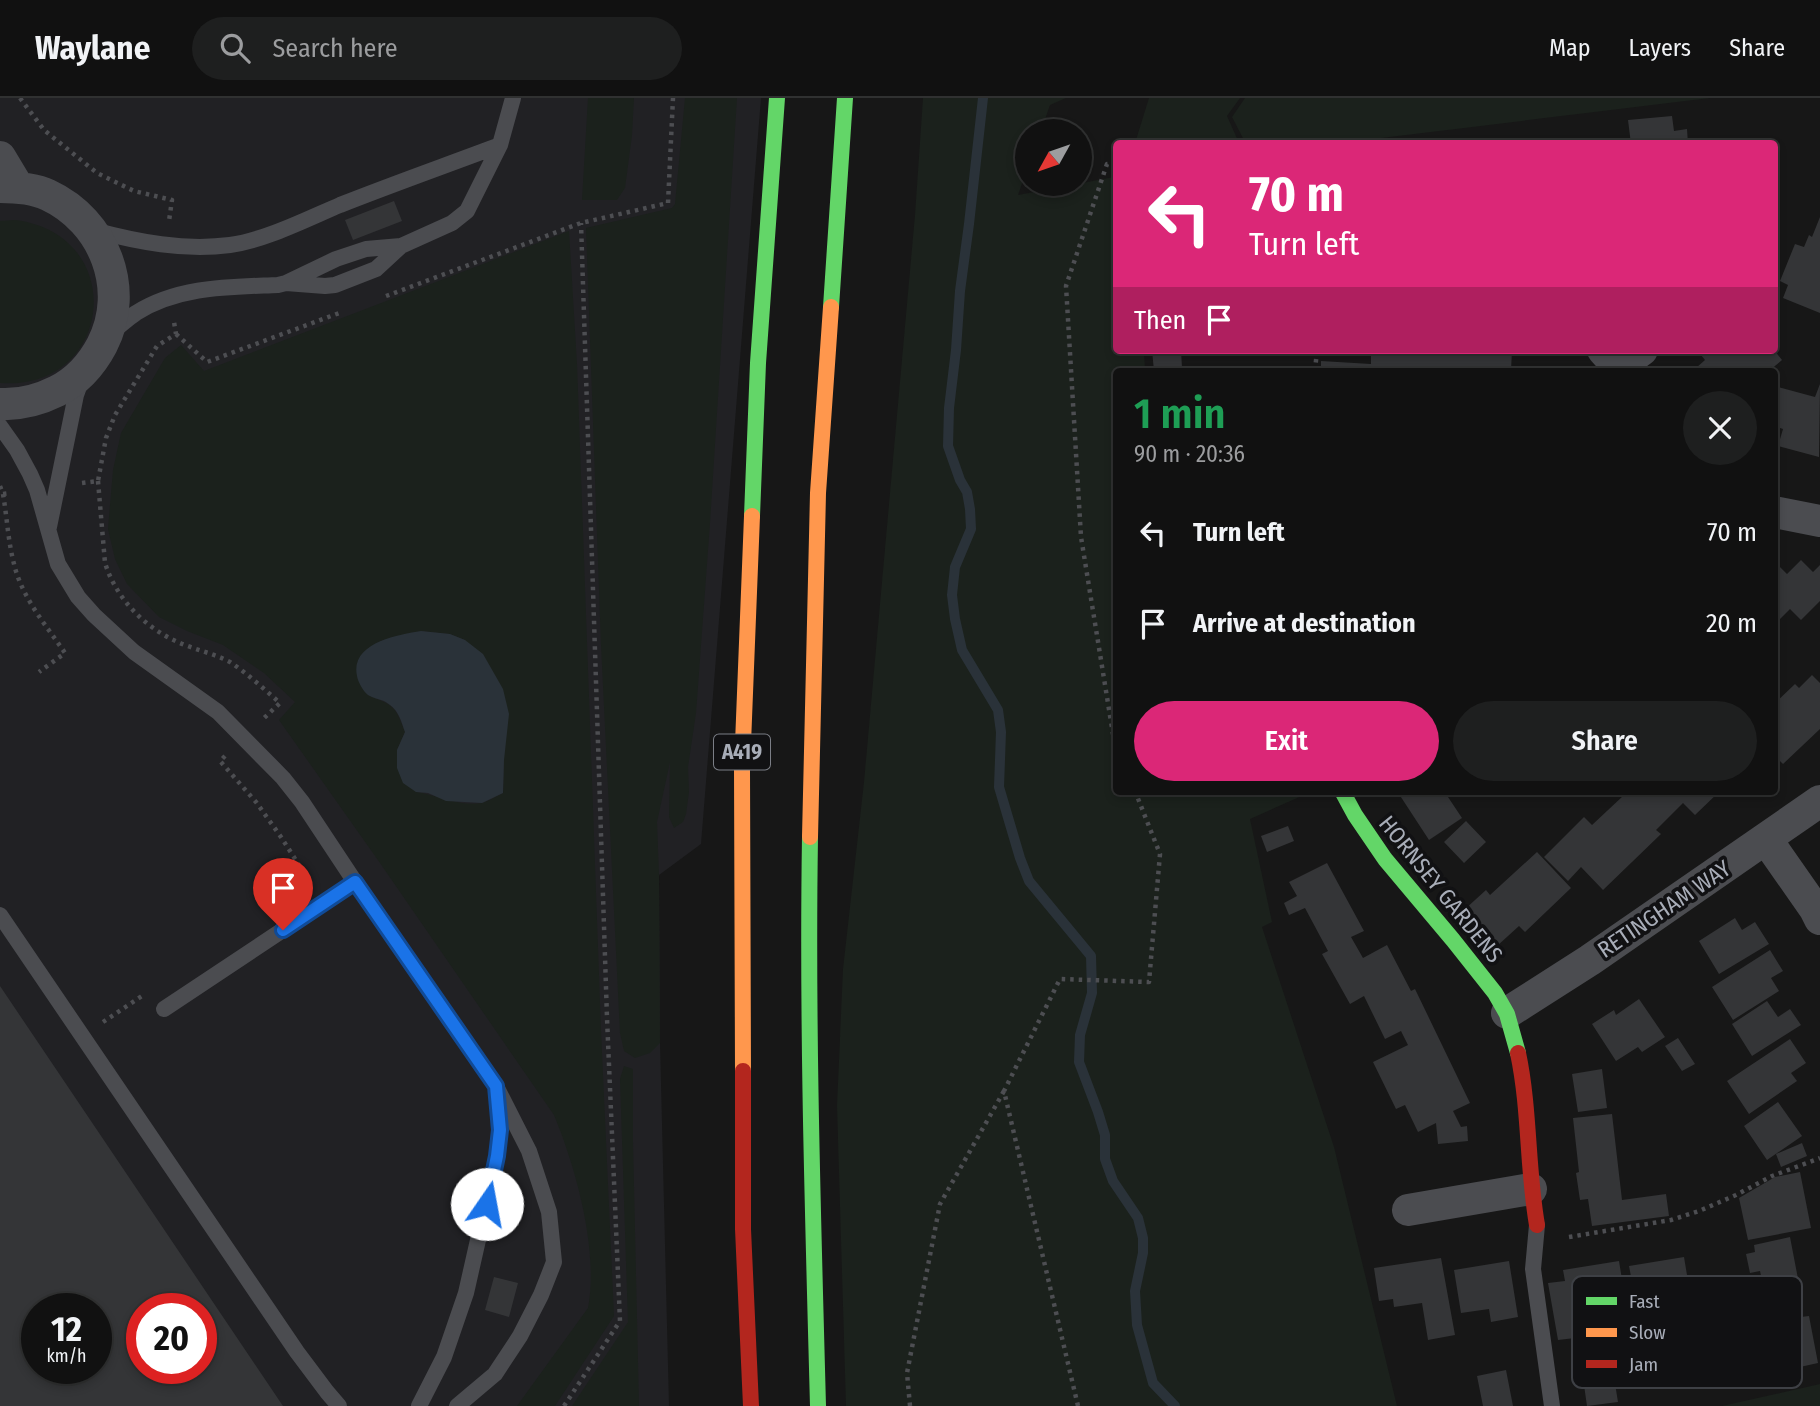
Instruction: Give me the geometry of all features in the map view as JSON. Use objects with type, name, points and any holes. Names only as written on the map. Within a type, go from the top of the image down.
[{"type":"main road","name":"A419","points":[[751,1406],[743,1229],[742,769],[758,363],[777,98]]},
{"type":"main road","points":[[818,1406],[808,948],[812,709],[818,493],[845,98]]},
{"type":"main road","name":"HORNSEY GARDENS","points":[[1344,795],[1364,832],[1381,856],[1456,942],[1507,1013],[1518,1055],[1526,1111],[1531,1189],[1537,1225]]},
{"type":"street","points":[[0,157],[9,187],[46,194],[71,209],[91,229],[106,253],[113,281],[113,310],[106,337],[85,369],[74,380],[49,395],[20,403],[0,404]]},
{"type":"street","points":[[1778,513],[1820,521]]},
{"type":"street","name":"RETINGHAM WAY","points":[[1507,1013],[1590,960],[1820,801]]},
{"type":"street","points":[[1766,839],[1820,919]]},
{"type":"street","points":[[1408,1210],[1531,1189]]},
{"type":"lane","points":[[286,284],[324,264],[366,248],[401,246],[452,223],[467,211],[500,145],[513,98]]},
{"type":"lane","points":[[91,229],[165,245],[209,247],[251,241],[500,145]]},
{"type":"lane","points":[[106,337],[134,314],[173,297],[215,288],[286,284],[335,285],[376,269],[401,246]]},
{"type":"lane","points":[[48,531],[76,395],[85,369]]},
{"type":"lane","points":[[0,426],[30,474],[58,565],[78,597],[134,652],[218,712],[283,778],[496,1086],[529,1151],[549,1212],[554,1262],[520,1336],[495,1374],[457,1406]]},
{"type":"lane","points":[[164,1009],[355,882]]},
{"type":"lane","points":[[0,915],[297,1352],[340,1406]]},
{"type":"lane","points":[[419,1406],[444,1357],[466,1293],[482,1228],[500,1130],[496,1086]]},
{"type":"lane","points":[[1537,1225],[1533,1269],[1552,1406]]},
{"type":"path","points":[[20,98],[44,131],[97,173],[134,191],[172,200]]},
{"type":"path","points":[[564,1406],[620,1321],[607,1018],[582,223],[668,202],[673,98]]},
{"type":"path","points":[[1113,163],[1107,164],[1066,286],[1081,537],[1113,734]]},
{"type":"path","points":[[99,481],[103,551]]},
{"type":"path","points":[[2,494],[14,565],[22,586],[65,653],[39,672]]},
{"type":"path","points":[[910,1406],[907,1373],[940,1204],[1004,1091],[1060,979],[1150,982],[1160,854],[1137,795]]},
{"type":"path","points":[[1004,1091],[1078,1406]]},
{"type":"path","points":[[1535,1243],[1671,1220],[1699,1211],[1772,1176],[1820,1158]]},
{"type":"shaded area","points":[[0,98],[761,98],[701,844],[659,875],[660,1043],[669,1406],[0,1406]]},
{"type":"shaded area","points":[[588,98],[634,98],[625,188],[617,200],[582,200]]},
{"type":"shaded area","points":[[685,98],[737,98],[710,523],[696,713],[688,767],[689,792],[683,822],[674,828],[669,817],[670,762],[657,822],[660,1043],[650,1053],[635,1058],[624,1051],[620,1033],[601,645],[586,228],[672,208],[675,204]]},
{"type":"shaded area","points":[[923,98],[1066,98],[1050,105],[1045,119],[1015,119],[1015,196],[1092,196],[1092,181],[1113,177],[1113,354],[1144,354],[1145,368],[1113,368],[1113,795],[1304,795],[1250,819],[1272,922],[1262,927],[1334,1147],[1397,1406],[846,1406],[837,1106],[843,969],[864,782]]},
{"type":"shaded area","points":[[1149,98],[1240,98],[1227,116],[1238,140],[1136,140]]},
{"type":"shaded area","points":[[1245,98],[1710,98],[1365,140],[1244,140],[1232,117]]},
{"type":"shaded area","points":[[15,220],[52,231],[77,252],[91,280],[93,310],[85,339],[67,363],[38,379],[0,383],[0,221]]},
{"type":"shaded area","points":[[569,231],[577,364],[614,1316],[555,1406],[517,1406],[588,1308],[591,1286],[588,1236],[583,1210],[570,1160],[554,1115],[279,720],[295,702],[264,673],[223,645],[159,617],[127,584],[115,559],[108,529],[113,470],[121,433],[165,358],[181,345],[204,371]],"holes":[[[421,631],[450,634],[465,640],[504,760],[503,793],[482,803],[457,802],[416,792],[397,750],[405,732],[399,716],[388,704],[368,695],[367,649],[383,640]]]},
{"type":"shaded area","points":[[421,631],[450,634],[465,640],[483,654],[503,689],[509,714],[503,793],[482,803],[446,801],[428,793],[416,792],[403,783],[397,768],[397,750],[405,732],[400,718],[389,704],[368,695],[358,681],[357,665],[368,648],[388,638]]},
{"type":"shaded area","points":[[624,1066],[633,1069],[639,1406],[572,1406],[628,1322],[620,1079]]},
{"type":"shaded area","points":[[1820,1384],[1820,1406],[1722,1406]]},
{"type":"building","points":[[1672,116],[1674,131],[1687,129],[1688,140],[1630,140],[1628,120]]},
{"type":"building","points":[[394,201],[402,221],[353,240],[345,220]]},
{"type":"building","points":[[1820,217],[1820,313],[1783,298],[1788,285],[1780,281],[1795,244],[1804,247],[1809,235],[1812,237]]},
{"type":"building","points":[[1152,354],[1181,354],[1182,368],[1154,368]]},
{"type":"building","points":[[1371,354],[1512,354],[1511,368],[1321,368],[1321,361],[1371,364]]},
{"type":"building","points":[[1700,354],[1777,354],[1782,360],[1773,368],[1696,368],[1705,360]]},
{"type":"building","points":[[1820,384],[1819,457],[1778,446],[1783,429],[1778,427],[1778,387],[1815,397]]},
{"type":"building","points":[[1801,560],[1813,572],[1820,565],[1820,601],[1801,620],[1790,609],[1778,621],[1778,565],[1787,574]]},
{"type":"building","points":[[1812,675],[1820,683],[1820,729],[1783,764],[1778,759],[1778,700],[1795,684],[1799,688]]},
{"type":"building","points":[[1400,795],[1447,795],[1462,818],[1429,840]]},
{"type":"building","points":[[1716,795],[1695,815],[1683,803],[1656,830],[1661,834],[1603,890],[1581,867],[1568,881],[1544,857],[1584,817],[1592,825],[1623,796]]},
{"type":"building","points":[[1466,821],[1486,842],[1464,863],[1444,842]]},
{"type":"building","points":[[1288,826],[1294,841],[1267,852],[1261,836]]},
{"type":"building","points":[[1537,852],[1571,888],[1525,932],[1519,926],[1497,946],[1464,910],[1486,890],[1490,895]]},
{"type":"building","points":[[1327,863],[1364,931],[1351,937],[1363,958],[1387,945],[1411,991],[1415,989],[1470,1103],[1453,1111],[1461,1127],[1467,1126],[1468,1141],[1438,1144],[1436,1123],[1418,1132],[1405,1105],[1396,1109],[1373,1062],[1408,1045],[1401,1031],[1385,1039],[1364,996],[1350,1004],[1322,954],[1328,951],[1305,908],[1289,915],[1284,903],[1297,896],[1289,882]]},
{"type":"building","points":[[1735,918],[1742,930],[1755,922],[1769,944],[1719,974],[1699,941]]},
{"type":"building","points":[[1770,950],[1783,971],[1771,978],[1779,991],[1733,1020],[1712,987]]},
{"type":"building","points":[[0,986],[207,1293],[126,1293],[126,1384],[217,1384],[217,1308],[283,1406],[0,1406]]},
{"type":"building","points":[[1639,999],[1665,1037],[1642,1052],[1638,1047],[1616,1061],[1592,1024],[1614,1010],[1616,1015]]},
{"type":"building","points":[[1767,1001],[1778,1017],[1790,1009],[1801,1025],[1752,1056],[1732,1024]]},
{"type":"building","points":[[1678,1038],[1695,1064],[1682,1071],[1665,1046]]},
{"type":"building","points":[[1790,1039],[1806,1063],[1791,1073],[1797,1081],[1749,1114],[1727,1081]]},
{"type":"building","points":[[1602,1069],[1607,1108],[1578,1112],[1572,1074]]},
{"type":"building","points":[[1778,1102],[1802,1136],[1767,1160],[1744,1126]]},
{"type":"building","points":[[1612,1114],[1622,1200],[1666,1194],[1669,1216],[1592,1226],[1588,1199],[1580,1200],[1573,1118]]},
{"type":"building","points":[[1802,1143],[1807,1156],[1781,1167],[1776,1154]]},
{"type":"building","points":[[1800,1172],[1811,1228],[1748,1240],[1739,1198],[1775,1177]]},
{"type":"building","points":[[1790,1237],[1797,1276],[1761,1276],[1760,1271],[1750,1273],[1746,1254],[1755,1252],[1754,1245]]},
{"type":"building","points":[[1684,1257],[1687,1276],[1631,1276],[1629,1266]]},
{"type":"building","points":[[1441,1258],[1455,1335],[1428,1340],[1422,1303],[1394,1307],[1393,1299],[1379,1301],[1374,1268]]},
{"type":"building","points":[[1509,1261],[1518,1317],[1491,1322],[1489,1309],[1461,1313],[1454,1270]]},
{"type":"building","points":[[1619,1261],[1621,1276],[1572,1276],[1572,1338],[1558,1340],[1548,1283],[1565,1281],[1563,1270]]},
{"type":"building","points":[[494,1277],[518,1283],[509,1317],[485,1310]]},
{"type":"building","points":[[1809,1316],[1818,1363],[1802,1367],[1802,1317]]},
{"type":"building","points":[[1506,1370],[1513,1406],[1483,1406],[1477,1376]]},
{"type":"building","points":[[1584,1388],[1616,1388],[1618,1402],[1587,1406]]},
{"type":"waterway","points":[[983,98],[949,408],[948,446],[967,492],[971,529],[955,567],[952,595],[955,619],[962,650],[998,710],[1001,732],[999,787],[1029,881],[1091,956],[1092,993],[1080,1035],[1079,1062],[1105,1135],[1105,1159],[1113,1181],[1138,1218],[1143,1238],[1143,1253],[1135,1291],[1137,1325],[1153,1383],[1175,1406]]},
{"type":"traffic: fast","points":[[752,516],[758,363],[777,98]]},
{"type":"traffic: fast","points":[[831,307],[845,98]]},
{"type":"traffic: fast","points":[[1344,795],[1385,859],[1495,993],[1507,1014],[1518,1053]]},
{"type":"traffic: fast","points":[[810,837],[810,1050],[818,1406]]},
{"type":"traffic: slow","points":[[810,837],[818,493],[831,307]]},
{"type":"traffic: slow","points":[[743,1071],[742,769],[752,516]]},
{"type":"traffic: jam","points":[[1518,1053],[1525,1096],[1537,1225]]},
{"type":"traffic: jam","points":[[743,1071],[743,1229],[751,1406]]},
{"type":"route","points":[[283,930],[355,882],[496,1086],[500,1130],[487,1204]]}]
